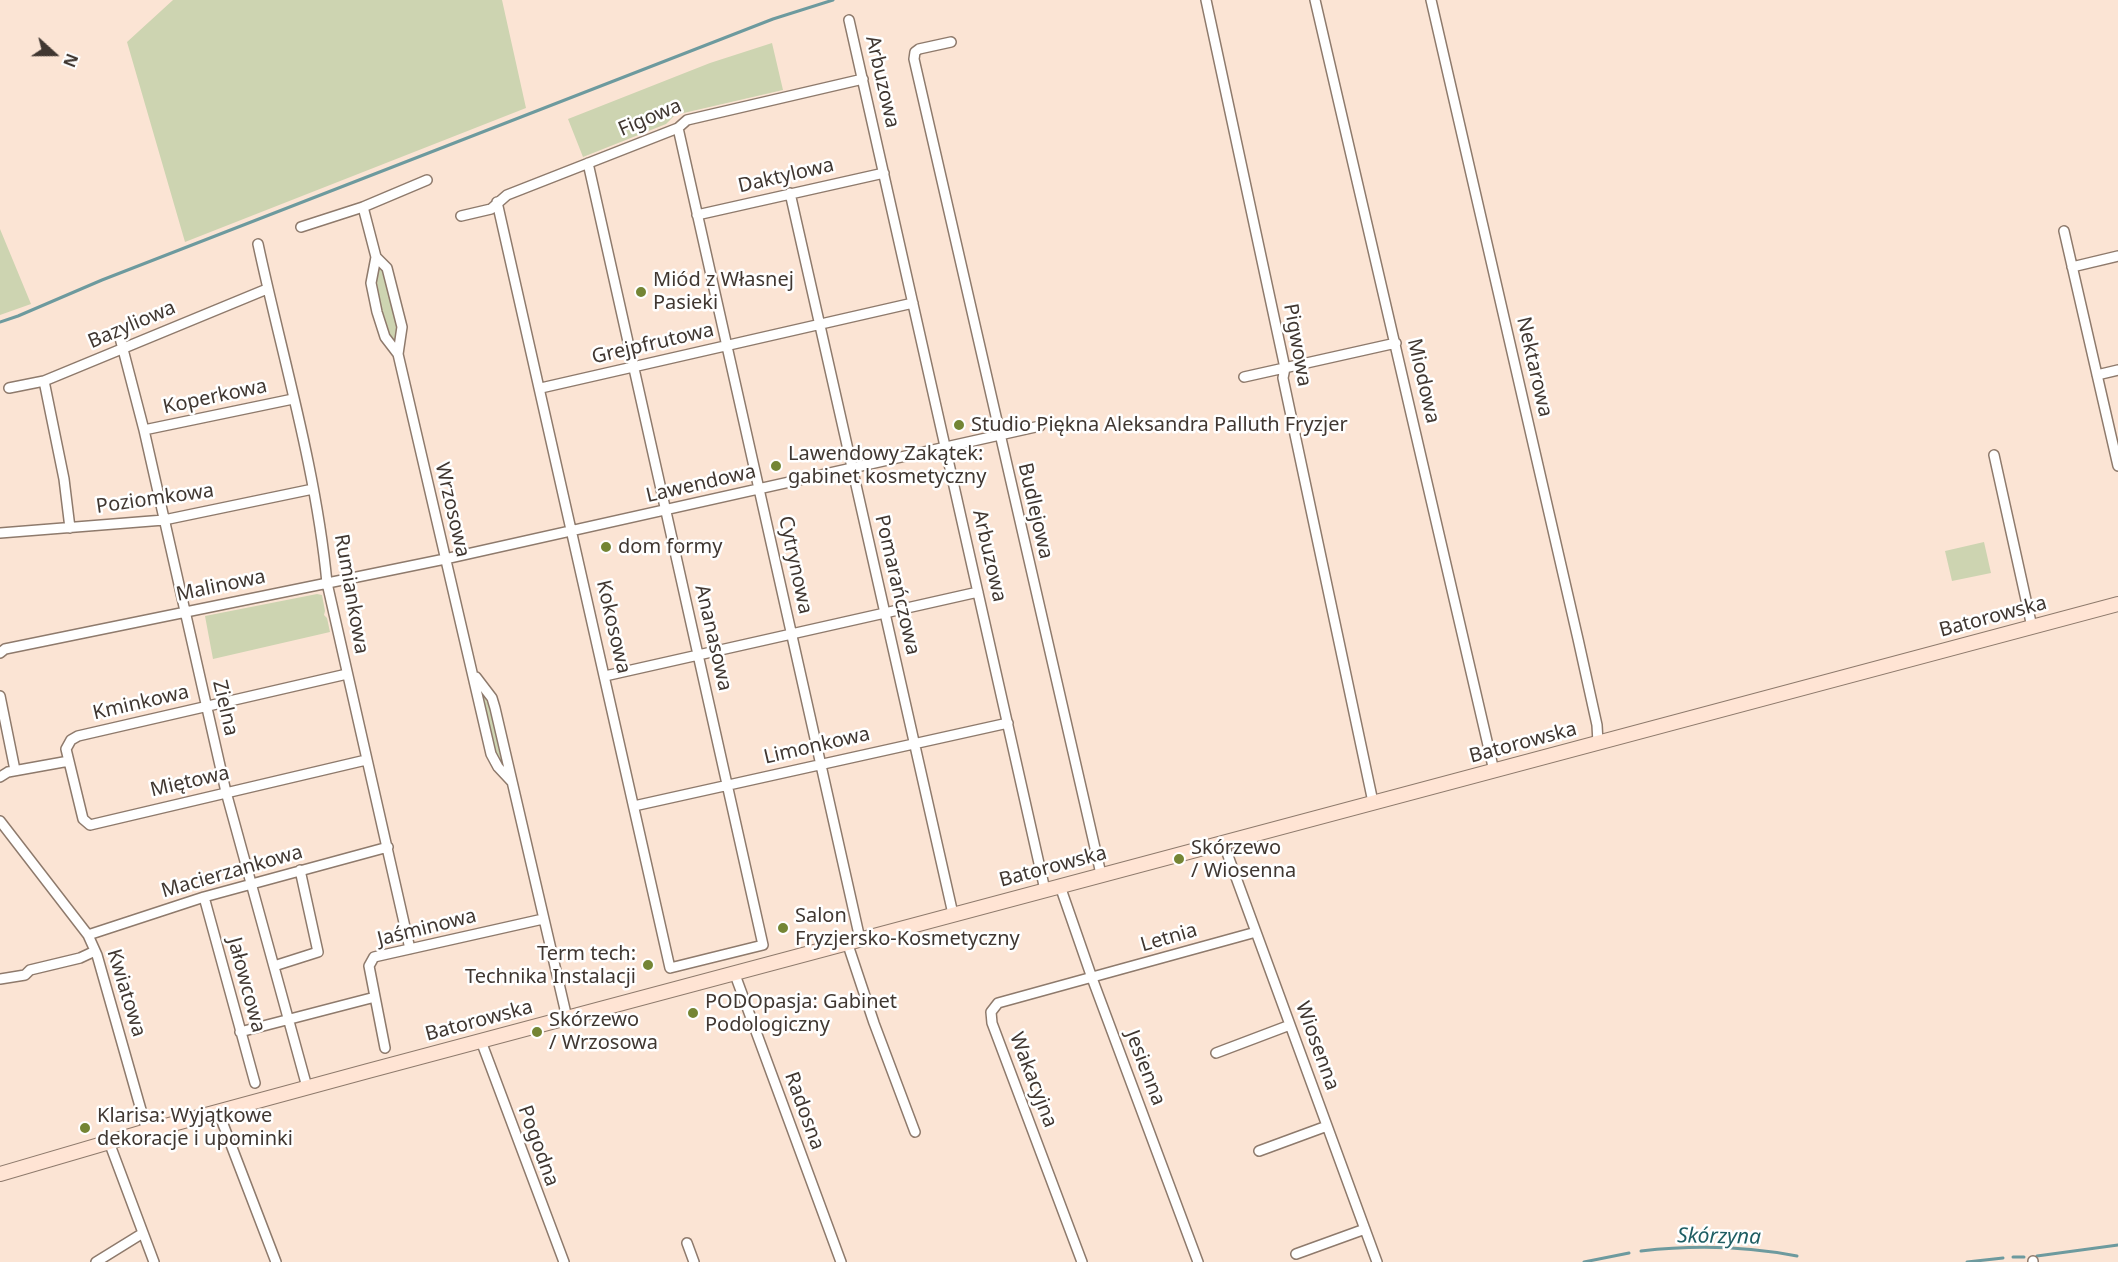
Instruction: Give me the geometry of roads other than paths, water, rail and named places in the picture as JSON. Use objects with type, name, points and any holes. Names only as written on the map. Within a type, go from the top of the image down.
[{"type":"street","name":"Pigwowa","points":[[1206,0],[1286,368],[1283,378],[1373,802]]},
{"type":"street","name":"Miodowa","points":[[1315,0],[1494,771]]},
{"type":"street","name":"Nektarowa","points":[[1431,0],[1578,639],[1597,725],[1598,743]]},
{"type":"street","name":"Arbuzowa","points":[[849,20],[1045,890]]},
{"type":"street","name":"Budlejowa","points":[[951,42],[919,50],[915,52],[914,59],[1101,874]]},
{"type":"street","name":"Figowa","points":[[461,216],[491,208],[507,195],[678,128],[687,120],[863,79]]},
{"type":"street","name":"Cytrynowa","points":[[678,128],[820,764],[854,941],[874,1023],[915,1131]]},
{"type":"street","name":"Ananasowa","points":[[588,163],[763,945]]},
{"type":"street","name":"Daktylowa","points":[[698,214],[884,173]]},
{"type":"street","points":[[301,227],[363,207],[427,180]]},
{"type":"street","name":"Pomarańczowa","points":[[790,193],[953,914]]},
{"type":"street","name":"Kokosowa","points":[[497,202],[541,388],[670,968],[763,945]]},
{"type":"street","name":"Wrzosowa","points":[[363,207],[376,258],[371,284],[376,312],[385,336],[398,354]]},
{"type":"street","points":[[2064,231],[2118,466]]},
{"type":"street","name":"Rumiankowa","points":[[258,244],[313,489],[327,583],[410,950]]},
{"type":"street","points":[[2072,267],[2118,256]]},
{"type":"street","name":"Wrzosowa","points":[[376,258],[387,268],[402,327],[398,354],[491,754],[498,767],[512,782]]},
{"type":"street","name":"Bazyliowa","points":[[9,388],[44,381],[267,289]]},
{"type":"street","name":"Grejpfrutowa","points":[[541,388],[913,303]]},
{"type":"street","name":"Zielna","points":[[119,334],[144,430],[226,792],[307,1087]]},
{"type":"street","points":[[1244,377],[1396,343]]},
{"type":"street","points":[[2097,375],[2118,370]]},
{"type":"street","points":[[44,381],[64,479],[70,528]]},
{"type":"street","name":"Koperkowa","points":[[144,430],[293,399]]},
{"type":"street","name":"Lawendowa","points":[[445,559],[1040,426]]},
{"type":"street","points":[[1994,455],[2032,627]]},
{"type":"street","name":"Poziomkowa","points":[[0,533],[164,520],[313,489]]},
{"type":"street","name":"Malinowa","points":[[2,650],[445,559]]},
{"type":"street","points":[[605,675],[978,592]]},
{"type":"street","name":"Batorowska","points":[[0,1174],[307,1087],[2118,604]]},
{"type":"street","name":"Wrzosowa","points":[[473,673],[492,698],[567,1018]]},
{"type":"street","name":"Kminkowa","points":[[69,761],[66,749],[68,744],[78,736],[347,674]]},
{"type":"street","points":[[0,696],[15,770]]},
{"type":"street","name":"Limonkowa","points":[[634,806],[1008,723]]},
{"type":"street","name":"Miętowa","points":[[69,761],[83,819],[90,825],[366,760]]},
{"type":"street","points":[[0,777],[15,770],[69,761]]},
{"type":"street","name":"Kwiatowa","points":[[0,821],[88,935],[96,951],[147,1131]]},
{"type":"street","name":"Wiosenna","points":[[1223,842],[1377,1262]]},
{"type":"street","name":"Macierzankowa","points":[[88,935],[204,897],[388,847]]},
{"type":"street","points":[[274,966],[318,952],[300,870]]},
{"type":"street","name":"Jesienna","points":[[1060,886],[1198,1262]]},
{"type":"street","name":"Jałowcowa","points":[[204,897],[255,1083]]},
{"type":"street","name":"Jaśminowa","points":[[385,1048],[369,966],[374,957],[543,920]]},
{"type":"street","name":"Letnia","points":[[1092,978],[1256,932]]},
{"type":"street","points":[[0,979],[25,975],[30,970],[80,958],[96,951]]},
{"type":"street","name":"Radosna","points":[[735,972],[841,1262]]},
{"type":"street","name":"Wakacyjna","points":[[1082,1262],[992,1023],[992,1011],[998,1003],[1092,978]]},
{"type":"street","points":[[240,1032],[375,997]]},
{"type":"street","points":[[1216,1053],[1290,1025]]},
{"type":"street","name":"Pogodna","points":[[481,1041],[564,1262]]},
{"type":"street","points":[[218,1112],[276,1262]]},
{"type":"street","points":[[1259,1151],[1327,1126]]},
{"type":"street","points":[[109,1142],[154,1262]]},
{"type":"street","points":[[1296,1254],[1365,1229]]},
{"type":"street","points":[[96,1262],[143,1233]]},
{"type":"street","points":[[687,1243],[694,1262]]},
{"type":"waterway","points":[[0,322],[102,280],[773,19],[833,0]]},
{"type":"waterway","name":"Skórzyna","points":[[2037,1256],[2118,1245]]},
{"type":"waterway","name":"Skórzyna","points":[[1641,1251],[1719,1248],[1758,1250],[1797,1256]]},
{"type":"waterway","name":"Skórzyna","points":[[1584,1262],[1629,1253]]},
{"type":"waterway","name":"Skórzyna","points":[[2013,1257],[2024,1257]]},
{"type":"waterway","name":"Skórzyna","points":[[1967,1262],[2003,1258]]},
{"type":"place","name":"Miód z Własnej Pasieki","points":[[641,292]]},
{"type":"place","name":"Studio Piękna Aleksandra Palluth Fryzjer","points":[[959,425]]},
{"type":"place","name":"Lawendowy Zakątek: gabinet kosmetyczny","points":[[776,466]]},
{"type":"place","name":"dom formy","points":[[606,547]]},
{"type":"place","name":"Skórzewo / Wiosenna","points":[[1179,859]]},
{"type":"place","name":"Salon Fryzjersko-Kosmetyczny","points":[[783,928]]},
{"type":"place","name":"Term tech: Technika Instalacji","points":[[648,965]]},
{"type":"place","name":"PODOpasja: Gabinet Podologiczny","points":[[693,1013]]},
{"type":"place","name":"Skórzewo / Wrzosowa","points":[[537,1032]]},
{"type":"place","name":"Klarisa: Wyjątkowe dekoracje i upominki","points":[[85,1128]]}]
